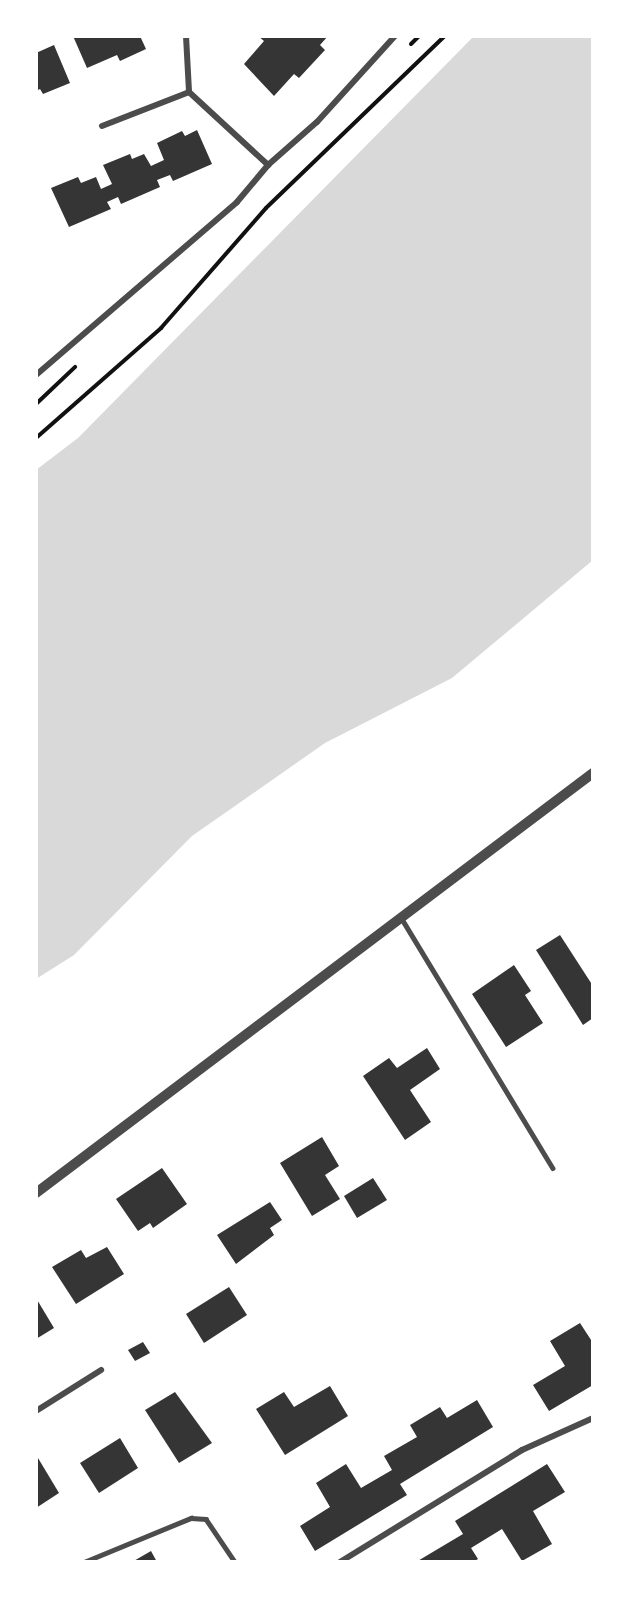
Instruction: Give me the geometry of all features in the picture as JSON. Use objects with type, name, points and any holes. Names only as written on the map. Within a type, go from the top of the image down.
[{"type":"street","points":[[186,36],[189,92],[268,165]]},
{"type":"street","points":[[36,375],[237,202],[268,165],[317,122],[396,36]]},
{"type":"street","points":[[102,126],[189,92]]},
{"type":"street","points":[[36,1193],[593,773]]},
{"type":"street","points":[[36,1411],[101,1370]]},
{"type":"street","points":[[340,1562],[522,1450],[593,1418]]},
{"type":"lane","points":[[402,918],[553,1168]]},
{"type":"lane","points":[[84,1562],[191,1518],[206,1519],[235,1562]]},
{"type":"path","points":[[36,438],[161,328],[266,208],[445,36]]},
{"type":"shaded area","points":[[474,36],[593,36],[593,560],[452,678],[325,743],[192,836],[74,955],[36,979],[36,470],[78,438]]},
{"type":"building","points":[[73,36],[140,36],[146,49],[120,61],[117,55],[87,68]]},
{"type":"building","points":[[258,36],[328,36],[320,45],[325,50],[299,78],[294,74],[274,96],[244,64],[264,41]]},
{"type":"building","points":[[54,45],[70,83],[43,94],[40,89],[36,91],[36,53]]},
{"type":"building","points":[[197,130],[212,164],[173,181],[170,175],[157,180],[160,187],[121,204],[118,197],[107,202],[111,209],[69,227],[51,188],[78,177],[81,183],[96,177],[101,189],[112,184],[103,165],[130,154],[132,159],[144,154],[151,166],[164,160],[157,143],[182,131],[185,136]]},
{"type":"building","points":[[560,935],[593,986],[593,1018],[583,1025],[536,950]]},
{"type":"building","points":[[514,965],[531,991],[525,995],[543,1023],[506,1047],[472,994]]},
{"type":"building","points":[[427,1048],[440,1069],[410,1090],[431,1122],[405,1140],[363,1076],[389,1058],[397,1068]]},
{"type":"building","points":[[322,1137],[339,1166],[325,1175],[340,1199],[312,1216],[280,1163]]},
{"type":"building","points":[[162,1168],[187,1204],[153,1228],[150,1223],[138,1231],[116,1199]]},
{"type":"building","points":[[373,1178],[387,1200],[357,1218],[344,1196]]},
{"type":"building","points":[[270,1202],[282,1220],[270,1228],[274,1235],[236,1264],[217,1235]]},
{"type":"building","points":[[107,1247],[124,1274],[76,1304],[52,1267],[81,1250],[86,1258]]},
{"type":"building","points":[[229,1287],[247,1315],[204,1343],[186,1314]]},
{"type":"building","points":[[36,1298],[54,1328],[36,1339]]},
{"type":"building","points":[[580,1323],[593,1343],[593,1385],[549,1411],[533,1385],[565,1366],[550,1341]]},
{"type":"building","points":[[143,1342],[150,1353],[135,1361],[128,1350]]},
{"type":"building","points":[[330,1386],[348,1416],[285,1455],[256,1409],[284,1392],[294,1407]]},
{"type":"building","points":[[175,1392],[212,1443],[179,1463],[145,1410]]},
{"type":"building","points":[[477,1400],[493,1427],[400,1484],[407,1495],[315,1551],[300,1526],[330,1507],[316,1483],[346,1464],[361,1488],[392,1470],[384,1456],[417,1437],[410,1425],[440,1407],[447,1418]]},
{"type":"building","points":[[120,1438],[138,1468],[99,1493],[80,1463]]},
{"type":"building","points":[[38,1458],[59,1493],[36,1508],[36,1459]]},
{"type":"building","points":[[547,1464],[565,1492],[533,1511],[552,1544],[522,1561],[502,1529],[471,1548],[478,1559],[473,1562],[416,1562],[463,1534],[455,1521]]},
{"type":"building","points":[[151,1551],[157,1562],[132,1562]]}]
